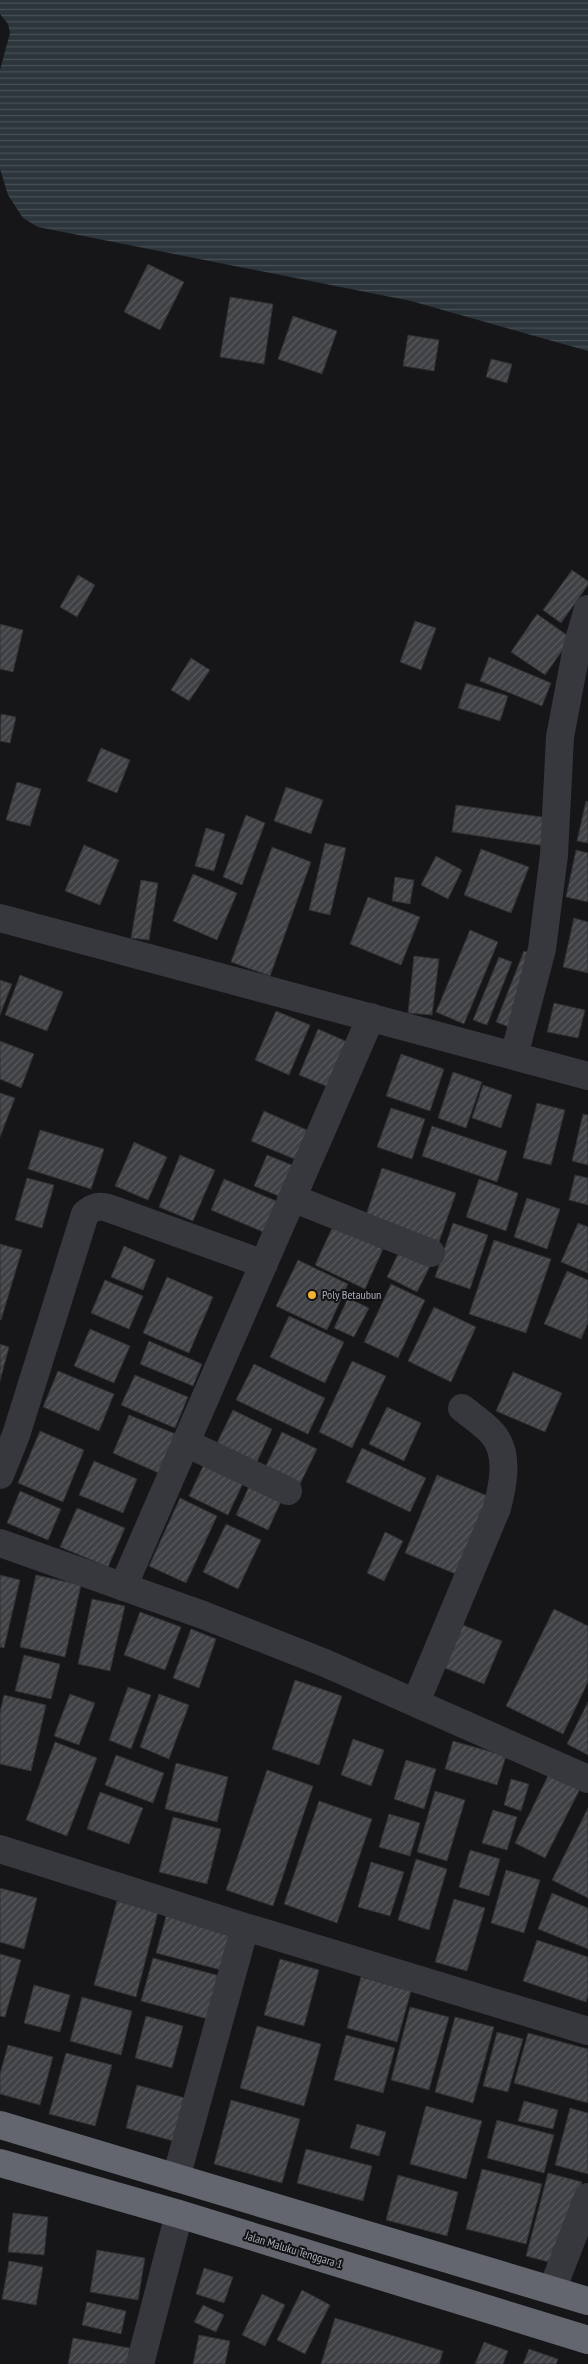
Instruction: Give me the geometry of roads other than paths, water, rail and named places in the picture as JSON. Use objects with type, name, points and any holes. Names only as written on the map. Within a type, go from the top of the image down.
[{"type":"highway","points":[[0,2125],[588,2301]]},
{"type":"highway","name":"Jalan Maluku Tenggara 1","points":[[0,2163],[179,2214],[588,2340]]},
{"type":"street","points":[[514,1056],[542,949],[554,855],[562,722],[577,647],[588,609]]},
{"type":"street","points":[[0,918],[588,1076]]},
{"type":"street","points":[[123,1587],[371,1017]]},
{"type":"street","points":[[292,1198],[431,1253]]},
{"type":"street","points":[[0,1475],[16,1435],[85,1214],[90,1209],[96,1206],[111,1209],[264,1264]]},
{"type":"street","points":[[416,1702],[497,1508],[502,1486],[501,1446],[492,1433],[462,1408]]},
{"type":"street","points":[[186,1443],[288,1491]]},
{"type":"street","points":[[0,1544],[123,1587],[325,1662],[588,1780]]},
{"type":"street","points":[[0,1849],[245,1928],[588,2031]]},
{"type":"street","points":[[176,2178],[245,1928]]},
{"type":"street","points":[[552,2290],[588,2197]]},
{"type":"street","points":[[140,2364],[179,2214]]},
{"type":"place","name":"Poly Betaubun","points":[[312,1295]]}]
